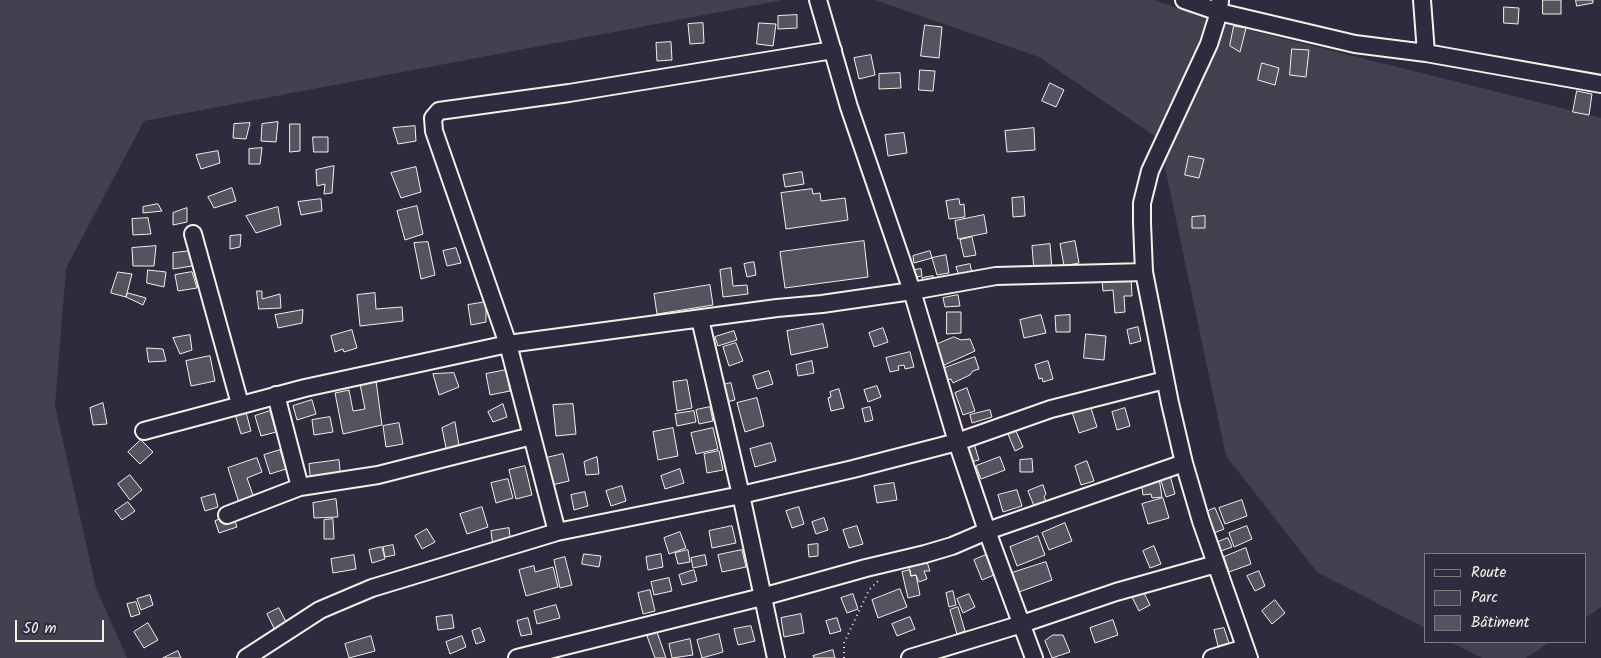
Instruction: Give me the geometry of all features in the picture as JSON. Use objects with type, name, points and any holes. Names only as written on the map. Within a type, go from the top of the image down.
[{"type":"street","points":[[818,0],[849,107],[912,291],[957,442],[987,531],[1034,658]]},
{"type":"street","points":[[1184,0],[1220,6],[1355,44],[1426,53],[1601,84]]},
{"type":"street","points":[[1422,0],[1426,53]]},
{"type":"street","points":[[1212,658],[1247,653],[1216,564],[1184,462],[1165,380],[1144,272],[1142,203],[1145,187],[1157,155],[1208,44],[1220,6]]},
{"type":"street","points":[[557,532],[508,344],[434,131],[433,118],[439,111],[833,50]]},
{"type":"street","points":[[193,234],[240,404]]},
{"type":"street","points":[[144,431],[276,395],[508,344],[912,291],[1010,274],[1071,275],[1144,272]]},
{"type":"street","points":[[700,319],[741,495],[776,658]]},
{"type":"street","points":[[246,658],[320,610],[372,588],[557,532],[741,495],[853,469],[957,442],[1051,409],[1165,380]]},
{"type":"street","points":[[276,395],[300,487]]},
{"type":"street","points":[[227,515],[300,487],[378,475],[532,436]]},
{"type":"street","points":[[517,658],[925,554],[1184,462]]},
{"type":"street","points":[[910,658],[1022,624],[1116,592],[1216,564]]},
{"type":"path","points":[[844,658],[844,643],[869,590],[884,577]]},
{"type":"green space","points":[[0,0],[783,0],[144,121],[66,268],[55,406],[96,588],[127,658],[0,658]]},
{"type":"green space","points":[[875,0],[1154,0],[1221,23],[1601,118],[1601,607],[1586,617],[1586,553],[1424,553],[1424,627],[1317,572],[1226,456],[1159,139],[1039,57]]},
{"type":"green space","points":[[1453,643],[1548,643],[1526,658],[1482,658]]},
{"type":"building","points":[[1543,0],[1561,0],[1561,14],[1543,14]]},
{"type":"building","points":[[1576,0],[1593,0],[1593,3],[1577,6]]},
{"type":"building","points":[[1504,7],[1519,8],[1518,24],[1504,23]]},
{"type":"building","points":[[797,15],[797,28],[778,29],[778,16]]},
{"type":"building","points":[[703,23],[704,43],[690,44],[688,24]]},
{"type":"building","points":[[759,23],[776,24],[773,46],[757,44]]},
{"type":"building","points":[[925,25],[942,27],[939,58],[921,56]]},
{"type":"building","points":[[1234,26],[1246,28],[1240,52],[1230,46]]},
{"type":"building","points":[[671,42],[672,60],[657,61],[656,43]]},
{"type":"building","points":[[1292,49],[1309,50],[1306,77],[1290,75]]},
{"type":"building","points":[[871,55],[875,75],[859,79],[854,58]]},
{"type":"building","points":[[1262,63],[1279,68],[1275,85],[1258,80]]},
{"type":"building","points":[[920,70],[935,71],[933,91],[919,90]]},
{"type":"building","points":[[900,73],[901,88],[879,89],[879,74]]},
{"type":"building","points":[[1050,83],[1064,90],[1056,107],[1042,101]]},
{"type":"building","points":[[1577,91],[1592,94],[1589,115],[1573,112]]},
{"type":"building","points":[[278,122],[276,142],[261,141],[262,124]]},
{"type":"building","points":[[250,123],[246,139],[233,138],[234,124]]},
{"type":"building","points":[[290,124],[300,124],[300,151],[290,152]]},
{"type":"building","points":[[415,126],[416,141],[398,144],[393,128]]},
{"type":"building","points":[[1034,128],[1035,150],[1007,152],[1005,131]]},
{"type":"building","points":[[904,133],[907,153],[888,156],[885,135]]},
{"type":"building","points":[[313,137],[328,137],[328,152],[314,152]]},
{"type":"building","points":[[262,148],[260,164],[249,164],[249,149]]},
{"type":"building","points":[[218,151],[220,163],[201,169],[196,155]]},
{"type":"building","points":[[1189,156],[1204,159],[1199,178],[1185,175]]},
{"type":"building","points":[[334,166],[332,193],[324,194],[325,184],[317,186],[316,170]]},
{"type":"building","points":[[416,167],[421,192],[401,198],[391,173]]},
{"type":"building","points":[[802,172],[804,184],[785,187],[783,175]]},
{"type":"building","points":[[232,188],[236,201],[214,208],[208,197]]},
{"type":"building","points":[[812,189],[813,194],[820,193],[821,201],[845,198],[848,220],[786,229],[781,193]]},
{"type":"building","points":[[1024,197],[1025,216],[1013,217],[1012,198]]},
{"type":"building","points":[[321,199],[322,211],[301,215],[298,202]]},
{"type":"building","points":[[959,199],[960,205],[964,204],[965,217],[949,219],[946,201]]},
{"type":"building","points":[[158,204],[162,211],[143,213],[143,207]]},
{"type":"building","points":[[417,206],[423,234],[405,240],[397,211]]},
{"type":"building","points":[[278,207],[281,225],[256,233],[246,216]]},
{"type":"building","points":[[187,208],[187,222],[173,225],[173,213]]},
{"type":"building","points":[[984,215],[987,233],[958,239],[955,221]]},
{"type":"building","points":[[1205,216],[1205,228],[1192,228],[1192,217]]},
{"type":"building","points":[[148,218],[151,234],[133,235],[132,219]]},
{"type":"building","points":[[241,235],[240,247],[230,249],[230,236]]},
{"type":"building","points":[[972,237],[976,255],[964,257],[960,240]]},
{"type":"building","points":[[864,241],[868,277],[785,288],[780,252]]},
{"type":"building","points":[[1075,241],[1079,263],[1064,266],[1060,244]]},
{"type":"building","points":[[428,242],[435,275],[421,279],[414,243]]},
{"type":"building","points":[[1050,244],[1052,270],[1034,271],[1032,246]]},
{"type":"building","points":[[156,246],[154,266],[133,266],[132,248]]},
{"type":"building","points":[[456,248],[461,263],[447,266],[443,251]]},
{"type":"building","points":[[191,251],[192,266],[173,269],[173,253]]},
{"type":"building","points":[[930,251],[932,258],[914,263],[913,256]]},
{"type":"building","points":[[946,255],[949,273],[937,275],[932,258]]},
{"type":"building","points":[[754,262],[756,275],[747,277],[744,264]]},
{"type":"building","points":[[970,264],[972,273],[959,276],[956,267]]},
{"type":"building","points":[[731,268],[733,286],[747,285],[748,294],[723,297],[720,270]]},
{"type":"building","points":[[921,269],[922,276],[915,277],[914,270]]},
{"type":"building","points":[[148,270],[166,272],[164,287],[147,283]]},
{"type":"building","points":[[118,272],[132,274],[126,297],[111,293]]},
{"type":"building","points":[[192,272],[197,288],[178,291],[175,275]]},
{"type":"building","points":[[933,276],[934,283],[923,285],[922,278]]},
{"type":"building","points":[[1131,277],[1132,296],[1124,296],[1125,312],[1115,313],[1113,290],[1103,291],[1102,279]]},
{"type":"building","points":[[710,285],[713,305],[657,314],[654,294]]},
{"type":"building","points":[[257,291],[262,291],[262,299],[280,294],[281,308],[259,309]]},
{"type":"building","points":[[128,293],[146,298],[143,305],[126,297]]},
{"type":"building","points":[[375,293],[376,309],[402,307],[403,321],[360,326],[357,295]]},
{"type":"building","points":[[958,295],[960,306],[945,307],[943,298]]},
{"type":"building","points":[[486,302],[486,322],[471,325],[468,305]]},
{"type":"building","points":[[303,310],[302,323],[278,328],[275,315]]},
{"type":"building","points":[[947,312],[961,312],[961,333],[947,334]]},
{"type":"building","points":[[1041,315],[1046,333],[1024,338],[1020,320]]},
{"type":"building","points":[[1070,315],[1070,332],[1056,332],[1055,316]]},
{"type":"building","points":[[823,324],[828,347],[791,355],[787,331]]},
{"type":"building","points":[[1138,327],[1141,341],[1130,344],[1127,330]]},
{"type":"building","points":[[883,328],[888,342],[874,347],[869,333]]},
{"type":"building","points":[[352,330],[357,348],[344,352],[343,349],[335,352],[331,336]]},
{"type":"building","points":[[734,331],[737,340],[718,346],[715,337]]},
{"type":"building","points":[[1086,334],[1106,336],[1104,360],[1084,358]]},
{"type":"building","points":[[190,335],[192,350],[180,354],[173,338]]},
{"type":"building","points":[[954,337],[961,340],[970,339],[975,351],[942,366],[933,346]]},
{"type":"building","points":[[736,343],[743,361],[729,366],[723,347]]},
{"type":"building","points":[[147,348],[163,349],[166,361],[149,362]]},
{"type":"building","points":[[910,352],[914,367],[905,369],[904,365],[898,366],[899,370],[890,372],[886,358]]},
{"type":"building","points":[[210,356],[215,381],[191,386],[186,361]]},
{"type":"building","points":[[975,357],[979,369],[953,383],[951,379],[947,380],[942,369]]},
{"type":"building","points":[[812,361],[814,373],[798,376],[796,365]]},
{"type":"building","points":[[1048,361],[1053,379],[1043,382],[1042,378],[1039,379],[1035,365]]},
{"type":"building","points":[[506,370],[510,391],[490,395],[486,374]]},
{"type":"building","points":[[769,371],[773,384],[757,389],[753,376]]},
{"type":"building","points":[[454,373],[459,387],[439,395],[433,374]]},
{"type":"building","points":[[687,380],[692,408],[677,411],[673,382]]},
{"type":"building","points":[[376,381],[382,425],[343,434],[335,393],[349,390],[353,411],[365,409],[360,384]]},
{"type":"building","points":[[731,383],[735,400],[721,403],[718,386]]},
{"type":"building","points":[[877,386],[881,397],[868,402],[864,390]]},
{"type":"building","points":[[967,388],[975,411],[963,415],[955,393]]},
{"type":"building","points":[[839,389],[844,408],[831,411],[828,398],[831,397],[830,392]]},
{"type":"building","points":[[757,398],[764,426],[745,432],[737,403]]},
{"type":"building","points":[[312,400],[316,414],[297,420],[293,406]]},
{"type":"building","points":[[103,403],[107,424],[93,425],[90,408]]},
{"type":"building","points":[[503,404],[507,417],[493,422],[488,412]]},
{"type":"building","points":[[573,404],[576,434],[556,436],[553,405]]},
{"type":"building","points":[[1090,405],[1097,427],[1079,433],[1072,412]]},
{"type":"building","points":[[710,407],[713,421],[699,424],[696,410]]},
{"type":"building","points":[[870,407],[873,420],[865,422],[862,409]]},
{"type":"building","points":[[1125,408],[1130,426],[1117,430],[1112,412]]},
{"type":"building","points":[[990,410],[992,417],[972,423],[970,415]]},
{"type":"building","points":[[270,411],[276,432],[261,436],[255,416]]},
{"type":"building","points":[[694,411],[696,422],[677,426],[675,414]]},
{"type":"building","points":[[246,412],[251,431],[241,434],[235,414]]},
{"type":"building","points":[[330,417],[333,432],[314,435],[312,420]]},
{"type":"building","points":[[455,422],[460,451],[447,453],[442,428]]},
{"type":"building","points":[[399,423],[403,444],[386,447],[383,426]]},
{"type":"building","points":[[673,428],[678,456],[658,460],[653,432]]},
{"type":"building","points":[[713,428],[718,449],[696,454],[691,433]]},
{"type":"building","points":[[1016,431],[1023,447],[1015,451],[1008,434]]},
{"type":"building","points":[[141,440],[153,452],[140,464],[128,452]]},
{"type":"building","points":[[771,443],[776,461],[755,467],[750,449]]},
{"type":"building","points":[[974,443],[979,460],[971,462],[967,445]]},
{"type":"building","points":[[280,450],[286,469],[270,474],[264,455]]},
{"type":"building","points":[[719,451],[723,470],[707,473],[704,454]]},
{"type":"building","points":[[563,454],[569,481],[548,486],[542,459]]},
{"type":"building","points":[[597,457],[599,474],[586,475],[584,462]]},
{"type":"building","points":[[1000,457],[1005,470],[981,479],[976,466]]},
{"type":"building","points":[[257,458],[262,472],[247,478],[255,501],[240,506],[228,468]]},
{"type":"building","points":[[1032,459],[1033,472],[1020,472],[1020,460]]},
{"type":"building","points":[[339,460],[341,480],[311,484],[309,464]]},
{"type":"building","points":[[1087,461],[1094,481],[1081,485],[1075,466]]},
{"type":"building","points":[[525,466],[532,495],[516,499],[509,470]]},
{"type":"building","points":[[680,469],[684,483],[665,489],[661,476]]},
{"type":"building","points":[[130,475],[142,490],[130,500],[118,484]]},
{"type":"building","points":[[1170,475],[1175,494],[1166,497],[1160,478]]},
{"type":"building","points":[[1159,478],[1162,497],[1152,498],[1151,494],[1143,495],[1141,481]]},
{"type":"building","points":[[508,479],[513,498],[496,503],[491,483]]},
{"type":"building","points":[[894,483],[897,500],[877,503],[874,486]]},
{"type":"building","points":[[1043,485],[1046,501],[1034,506],[1028,491]]},
{"type":"building","points":[[622,486],[626,501],[611,506],[606,491]]},
{"type":"building","points":[[1017,490],[1022,506],[1003,512],[998,495]]},
{"type":"building","points":[[585,492],[588,506],[574,510],[571,495]]},
{"type":"building","points":[[215,494],[218,507],[205,511],[201,498]]},
{"type":"building","points":[[1163,498],[1169,518],[1148,524],[1142,504]]},
{"type":"building","points":[[336,499],[338,517],[314,518],[313,503]]},
{"type":"building","points":[[1242,500],[1247,516],[1225,524],[1219,508]]},
{"type":"building","points":[[128,502],[135,511],[122,520],[115,511]]},
{"type":"building","points":[[482,507],[488,527],[467,534],[460,514]]},
{"type":"building","points":[[799,507],[804,524],[792,528],[786,511]]},
{"type":"building","points":[[1215,508],[1224,529],[1214,533],[1206,512]]},
{"type":"building","points":[[233,515],[237,527],[219,533],[215,521]]},
{"type":"building","points":[[824,518],[828,530],[816,534],[812,522]]},
{"type":"building","points":[[333,519],[334,539],[324,539],[324,520]]},
{"type":"building","points":[[1065,523],[1072,541],[1049,550],[1042,533]]},
{"type":"building","points":[[732,526],[736,543],[712,548],[709,531]]},
{"type":"building","points":[[857,526],[863,544],[849,548],[843,530]]},
{"type":"building","points":[[1247,526],[1252,539],[1234,547],[1229,533]]},
{"type":"building","points":[[509,528],[511,545],[493,547],[491,531]]},
{"type":"building","points":[[427,529],[435,542],[422,549],[415,536]]},
{"type":"building","points":[[680,532],[686,548],[669,554],[664,538]]},
{"type":"building","points":[[1038,536],[1045,555],[1017,566],[1010,547]]},
{"type":"building","points":[[1228,538],[1232,547],[1221,551],[1218,542]]},
{"type":"building","points":[[818,544],[818,556],[809,557],[808,545]]},
{"type":"building","points":[[393,545],[395,555],[385,557],[383,547]]},
{"type":"building","points":[[1154,546],[1161,564],[1150,568],[1143,551]]},
{"type":"building","points":[[382,547],[385,559],[372,563],[369,550]]},
{"type":"building","points":[[1246,548],[1251,564],[1229,572],[1224,557]]},
{"type":"building","points":[[688,550],[690,562],[678,564],[675,553]]},
{"type":"building","points":[[742,550],[746,567],[722,572],[718,555]]},
{"type":"building","points":[[584,554],[601,556],[599,567],[582,564]]},
{"type":"building","points":[[661,554],[663,567],[648,570],[646,557]]},
{"type":"building","points":[[354,555],[356,569],[333,573],[331,559]]},
{"type":"building","points":[[705,555],[707,565],[693,568],[691,558]]},
{"type":"building","points":[[986,555],[994,575],[982,580],[974,560]]},
{"type":"building","points":[[565,557],[572,585],[560,588],[554,560]]},
{"type":"building","points":[[926,559],[930,571],[924,571],[927,579],[919,582],[916,575],[911,576],[908,564]]},
{"type":"building","points":[[1046,562],[1052,580],[1019,592],[1012,573]]},
{"type":"building","points":[[534,566],[535,572],[553,567],[558,587],[526,596],[519,570]]},
{"type":"building","points":[[694,570],[697,581],[682,585],[679,575]]},
{"type":"building","points":[[910,570],[911,576],[916,575],[920,595],[908,598],[902,572]]},
{"type":"building","points":[[1259,571],[1265,586],[1255,591],[1247,576]]},
{"type":"building","points":[[669,578],[672,591],[654,595],[651,582]]},
{"type":"building","points":[[900,589],[907,607],[878,618],[872,600]]},
{"type":"building","points":[[650,590],[655,611],[643,614],[638,593]]},
{"type":"building","points":[[953,591],[956,605],[949,607],[946,593]]},
{"type":"building","points":[[1143,591],[1150,605],[1139,611],[1132,597]]},
{"type":"building","points":[[853,594],[858,609],[847,613],[841,598]]},
{"type":"building","points":[[969,594],[975,607],[963,613],[957,599]]},
{"type":"building","points":[[150,595],[153,605],[141,610],[137,599]]},
{"type":"building","points":[[1275,600],[1285,613],[1272,624],[1262,611]]},
{"type":"building","points":[[136,602],[140,614],[131,617],[127,604]]},
{"type":"building","points":[[556,605],[560,618],[537,624],[534,611]]},
{"type":"building","points":[[958,607],[965,631],[957,634],[950,610]]},
{"type":"building","points":[[279,608],[287,624],[275,630],[267,614]]},
{"type":"building","points":[[801,614],[804,633],[784,637],[781,618]]},
{"type":"building","points":[[452,615],[454,628],[438,630],[436,617]]},
{"type":"building","points":[[910,617],[915,629],[897,636],[892,624]]},
{"type":"building","points":[[528,618],[532,634],[521,636],[517,621]]},
{"type":"building","points":[[837,618],[841,631],[830,634],[826,621]]},
{"type":"building","points":[[1113,620],[1118,635],[1095,643],[1090,628]]},
{"type":"building","points":[[148,623],[158,640],[144,648],[134,632]]},
{"type":"building","points":[[751,626],[755,641],[738,645],[734,629]]},
{"type":"building","points":[[480,628],[485,641],[476,644],[472,631]]},
{"type":"building","points":[[1224,628],[1229,643],[1218,646],[1214,630]]},
{"type":"building","points":[[657,632],[666,658],[655,658],[647,636]]},
{"type":"building","points":[[719,634],[723,652],[702,658],[697,640]]},
{"type":"building","points":[[1053,635],[1063,635],[1070,652],[1052,658],[1045,641]]},
{"type":"building","points":[[371,636],[375,651],[349,658],[345,644]]},
{"type":"building","points":[[462,636],[466,647],[450,654],[446,642]]},
{"type":"building","points":[[690,639],[693,655],[672,658],[669,644]]},
{"type":"building","points":[[833,650],[835,658],[814,658],[813,656]]},
{"type":"building","points":[[178,651],[181,658],[163,658]]}]
